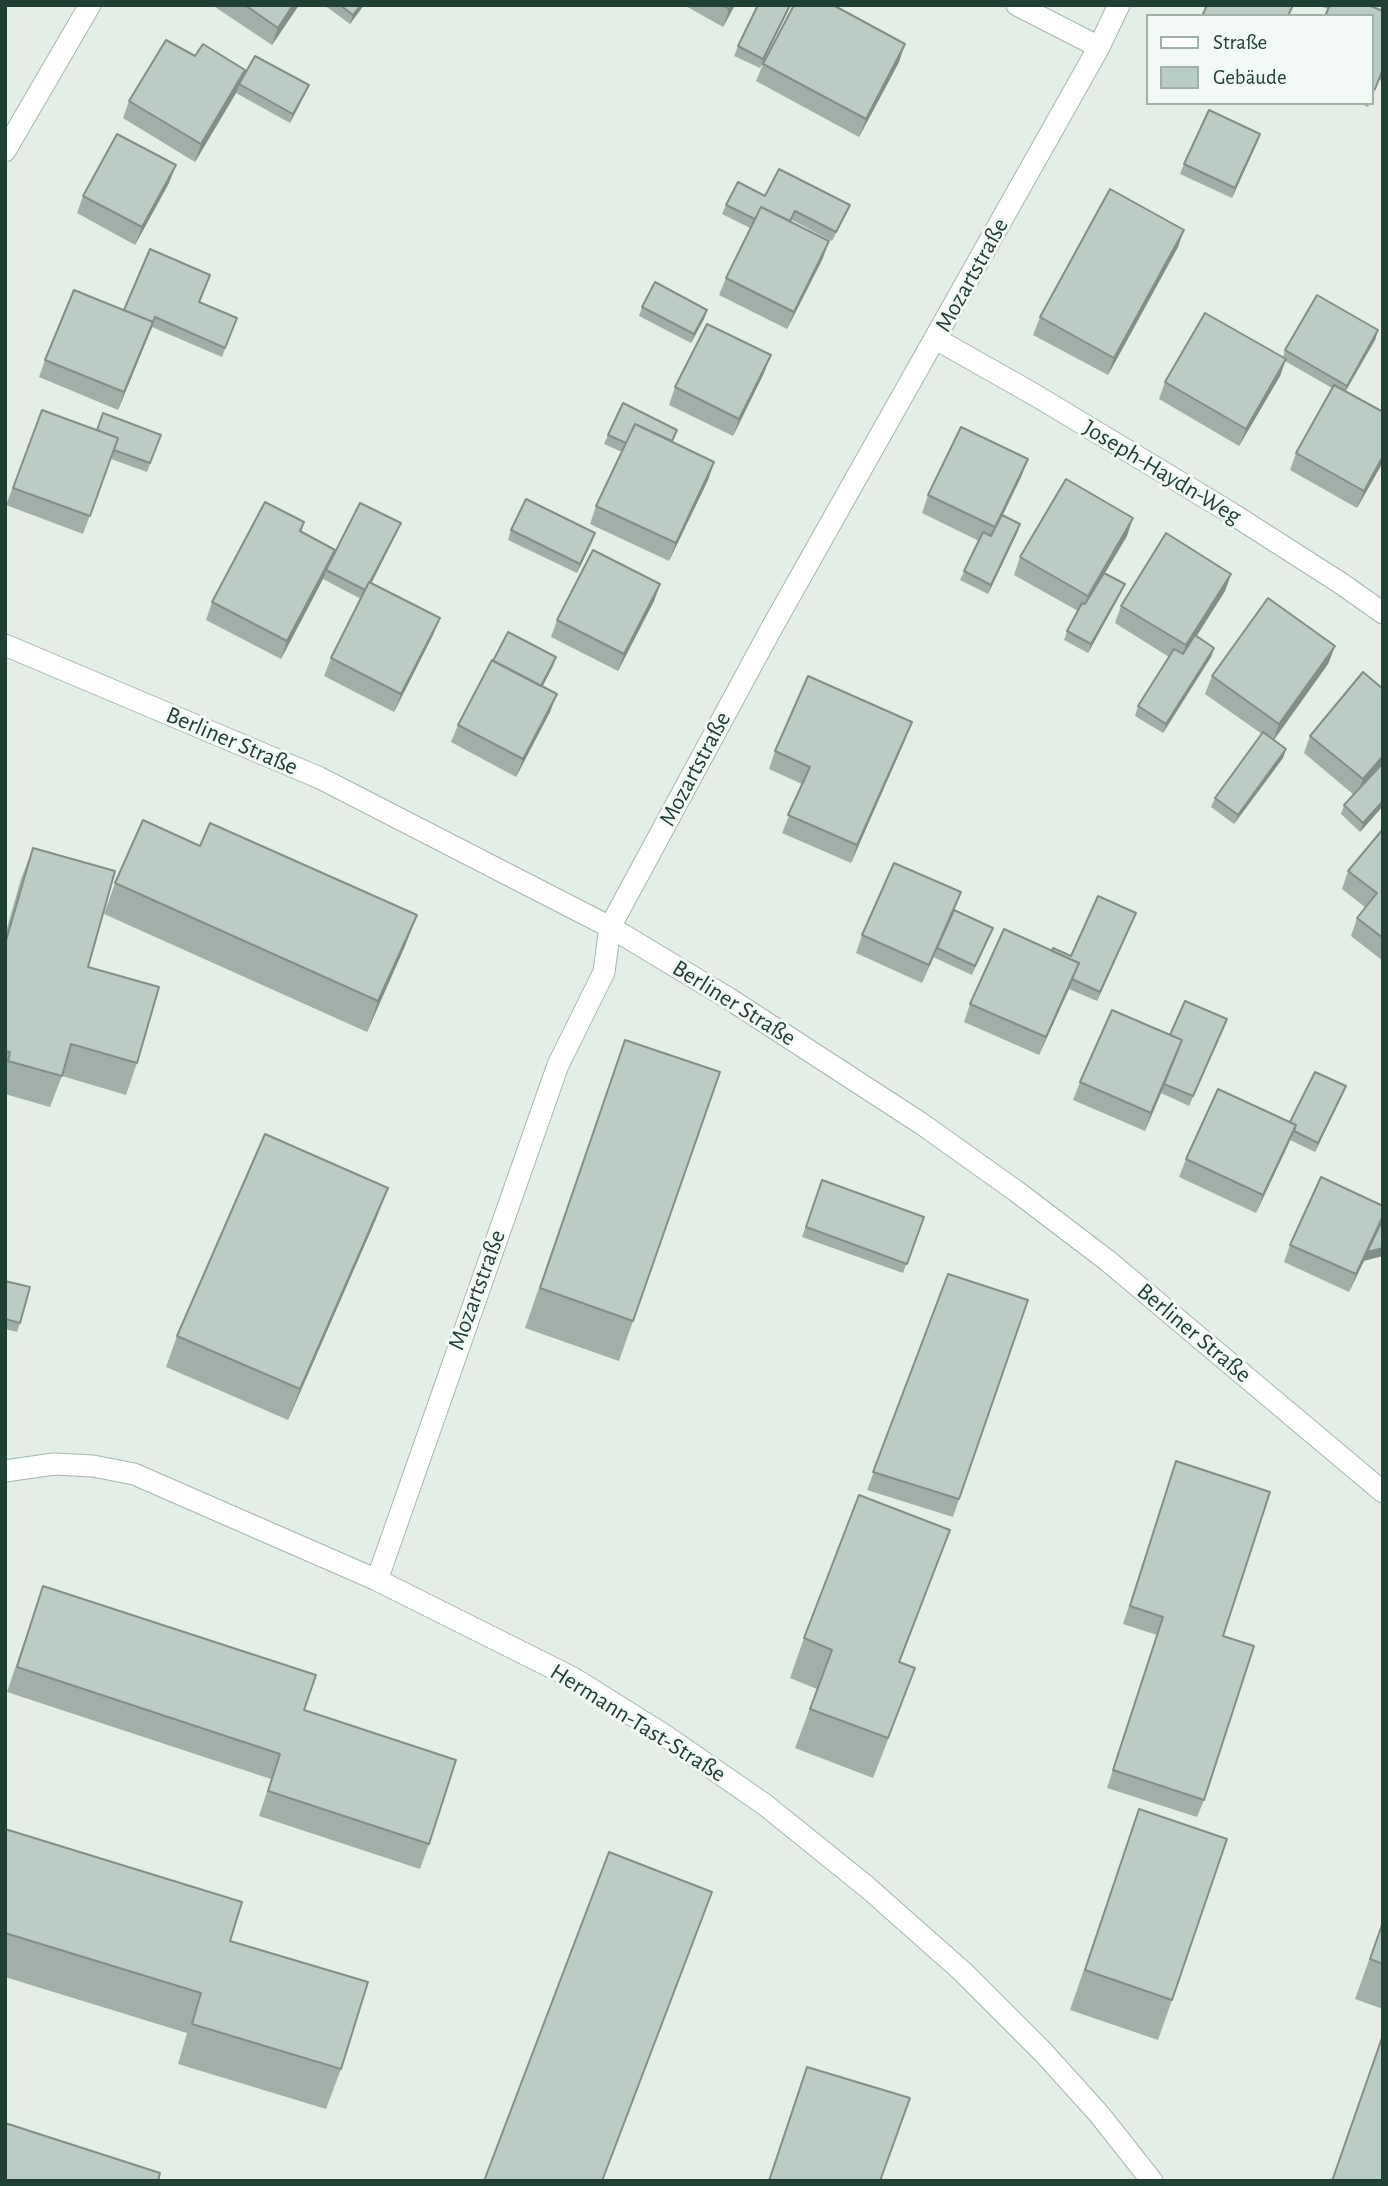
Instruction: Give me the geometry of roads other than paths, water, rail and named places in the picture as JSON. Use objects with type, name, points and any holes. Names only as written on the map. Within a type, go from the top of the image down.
[{"type":"street","points":[[5,151],[90,5]]},
{"type":"street","points":[[1017,5],[1099,47]]},
{"type":"street","name":"Mozartstraße","points":[[377,1580],[558,1065],[604,972],[610,927],[770,631],[1099,47],[1119,5]]},
{"type":"street","name":"Joseph-Haydn-Weg","points":[[936,339],[1231,513],[1383,613]]},
{"type":"street","name":"Berliner Straße","points":[[5,645],[320,778],[610,927],[825,1060],[1016,1191],[1108,1261],[1383,1492]]},
{"type":"street","name":"Hermann-Tast-Straße","points":[[5,1471],[54,1464],[93,1466],[134,1474],[377,1580],[573,1678],[664,1735],[764,1804],[867,1886],[963,1972],[1043,2052],[1099,2114],[1153,2181]]}]
